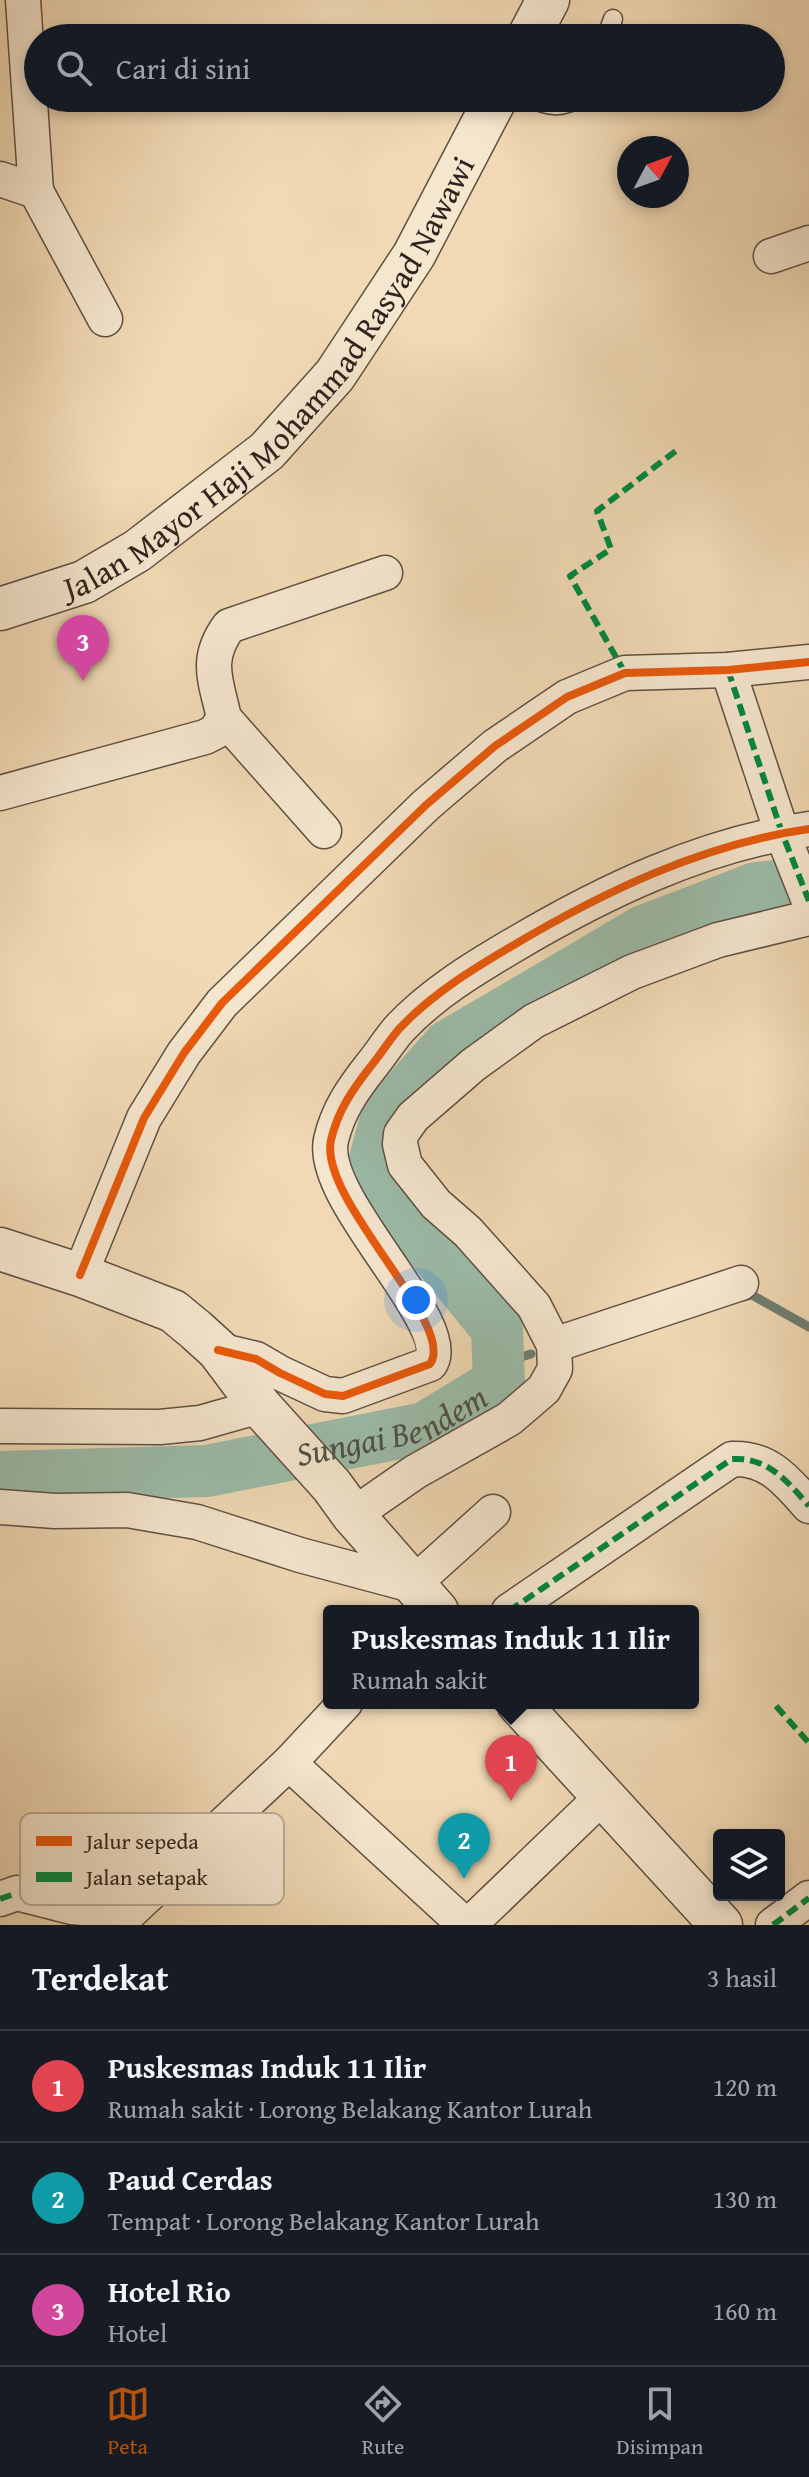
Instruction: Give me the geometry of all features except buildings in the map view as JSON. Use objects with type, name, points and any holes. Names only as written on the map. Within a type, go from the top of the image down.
[{"type":"street","points":[[23,0],[26,24]]},
{"type":"street","points":[[535,24],[548,0]]},
{"type":"street","points":[[35,112],[36,191],[105,319]]},
{"type":"street","name":"Jalan Mayor Haji Mohammad Rasyad Nawawi","points":[[0,609],[84,582],[137,551],[267,451],[335,375],[414,255],[489,112]]},
{"type":"street","points":[[0,179],[36,191]]},
{"type":"street","points":[[771,256],[809,243]]},
{"type":"street","points":[[324,831],[224,718],[212,664],[217,642],[229,626],[385,573]]},
{"type":"street","points":[[80,1275],[144,1118],[184,1053],[222,1003],[426,805],[495,746],[567,697],[625,673],[728,670],[809,662]]},
{"type":"street","points":[[728,670],[794,839],[809,901]]},
{"type":"street","points":[[0,793],[205,737],[215,732],[224,718]]},
{"type":"street","points":[[218,1350],[256,1359],[325,1394],[343,1396],[430,1364],[435,1356],[435,1342],[422,1315],[337,1182],[330,1142],[344,1101],[401,1027],[463,975],[564,915],[670,866],[794,839]]},
{"type":"street","points":[[343,1501],[415,1472],[509,1419],[550,1382],[555,1369],[554,1345],[534,1306],[468,1232],[436,1204],[405,1165],[401,1134],[413,1117],[473,1065],[534,1021],[632,972],[718,940],[809,918]]},
{"type":"street","points":[[0,1249],[80,1275],[173,1311],[218,1350],[263,1408],[429,1604]]},
{"type":"street","points":[[554,1345],[741,1283]]},
{"type":"street","points":[[0,1426],[160,1427],[200,1423],[263,1408]]},
{"type":"street","points":[[518,1605],[732,1459],[749,1458],[761,1462],[788,1482],[809,1506]]},
{"type":"street","points":[[0,1507],[55,1511],[127,1510],[197,1522],[300,1555],[429,1604]]},
{"type":"street","points":[[429,1604],[493,1512]]},
{"type":"street","points":[[240,1813],[339,1709]]},
{"type":"street","points":[[523,1709],[721,1925]]},
{"type":"street","points":[[289,1763],[467,1925],[603,1796]]},
{"type":"street","points":[[0,1899],[20,1894]]},
{"type":"street","points":[[773,1925],[809,1898]]},
{"type":"street","points":[[64,1905],[137,1918]]},
{"type":"lane","points":[[611,24],[613,19]]},
{"type":"waterway","name":"Sungai Bendem","points":[[0,1477],[207,1471],[425,1428],[499,1383],[497,1329],[371,1173],[387,1115],[448,1046],[644,931],[756,888],[809,882]]},
{"type":"waterway","points":[[744,1297],[752,1295],[809,1327]]},
{"type":"waterway","points":[[498,1364],[531,1354]]},
{"type":"marked path","points":[[625,673],[570,576],[611,549],[597,511],[677,450]]},
{"type":"marked path","points":[[728,670],[782,833],[809,901]]},
{"type":"marked path","points":[[518,1605],[732,1459],[756,1462],[776,1472],[809,1506]]},
{"type":"marked path","points":[[776,1706],[809,1743]]},
{"type":"marked path","points":[[0,1899],[17,1893]]},
{"type":"marked path","points":[[773,1925],[809,1898]]},
{"type":"cycle path","points":[[80,1275],[144,1118],[184,1053],[222,1003],[426,805],[495,746],[567,697],[625,673],[728,670],[809,662]]},
{"type":"cycle path","points":[[218,1350],[256,1359],[325,1394],[343,1396],[430,1364],[433,1346],[425,1321],[345,1195],[333,1165],[331,1140],[334,1129],[358,1083],[396,1032],[439,993],[547,926],[618,889],[692,858],[770,836],[809,829]]},
{"type":"place","name":"Hotel Rio","points":[[83,681]]},
{"type":"place","name":"Puskesmas Induk 11 Ilir","points":[[511,1801]]},
{"type":"place","name":"Paud Cerdas","points":[[464,1879]]}]
